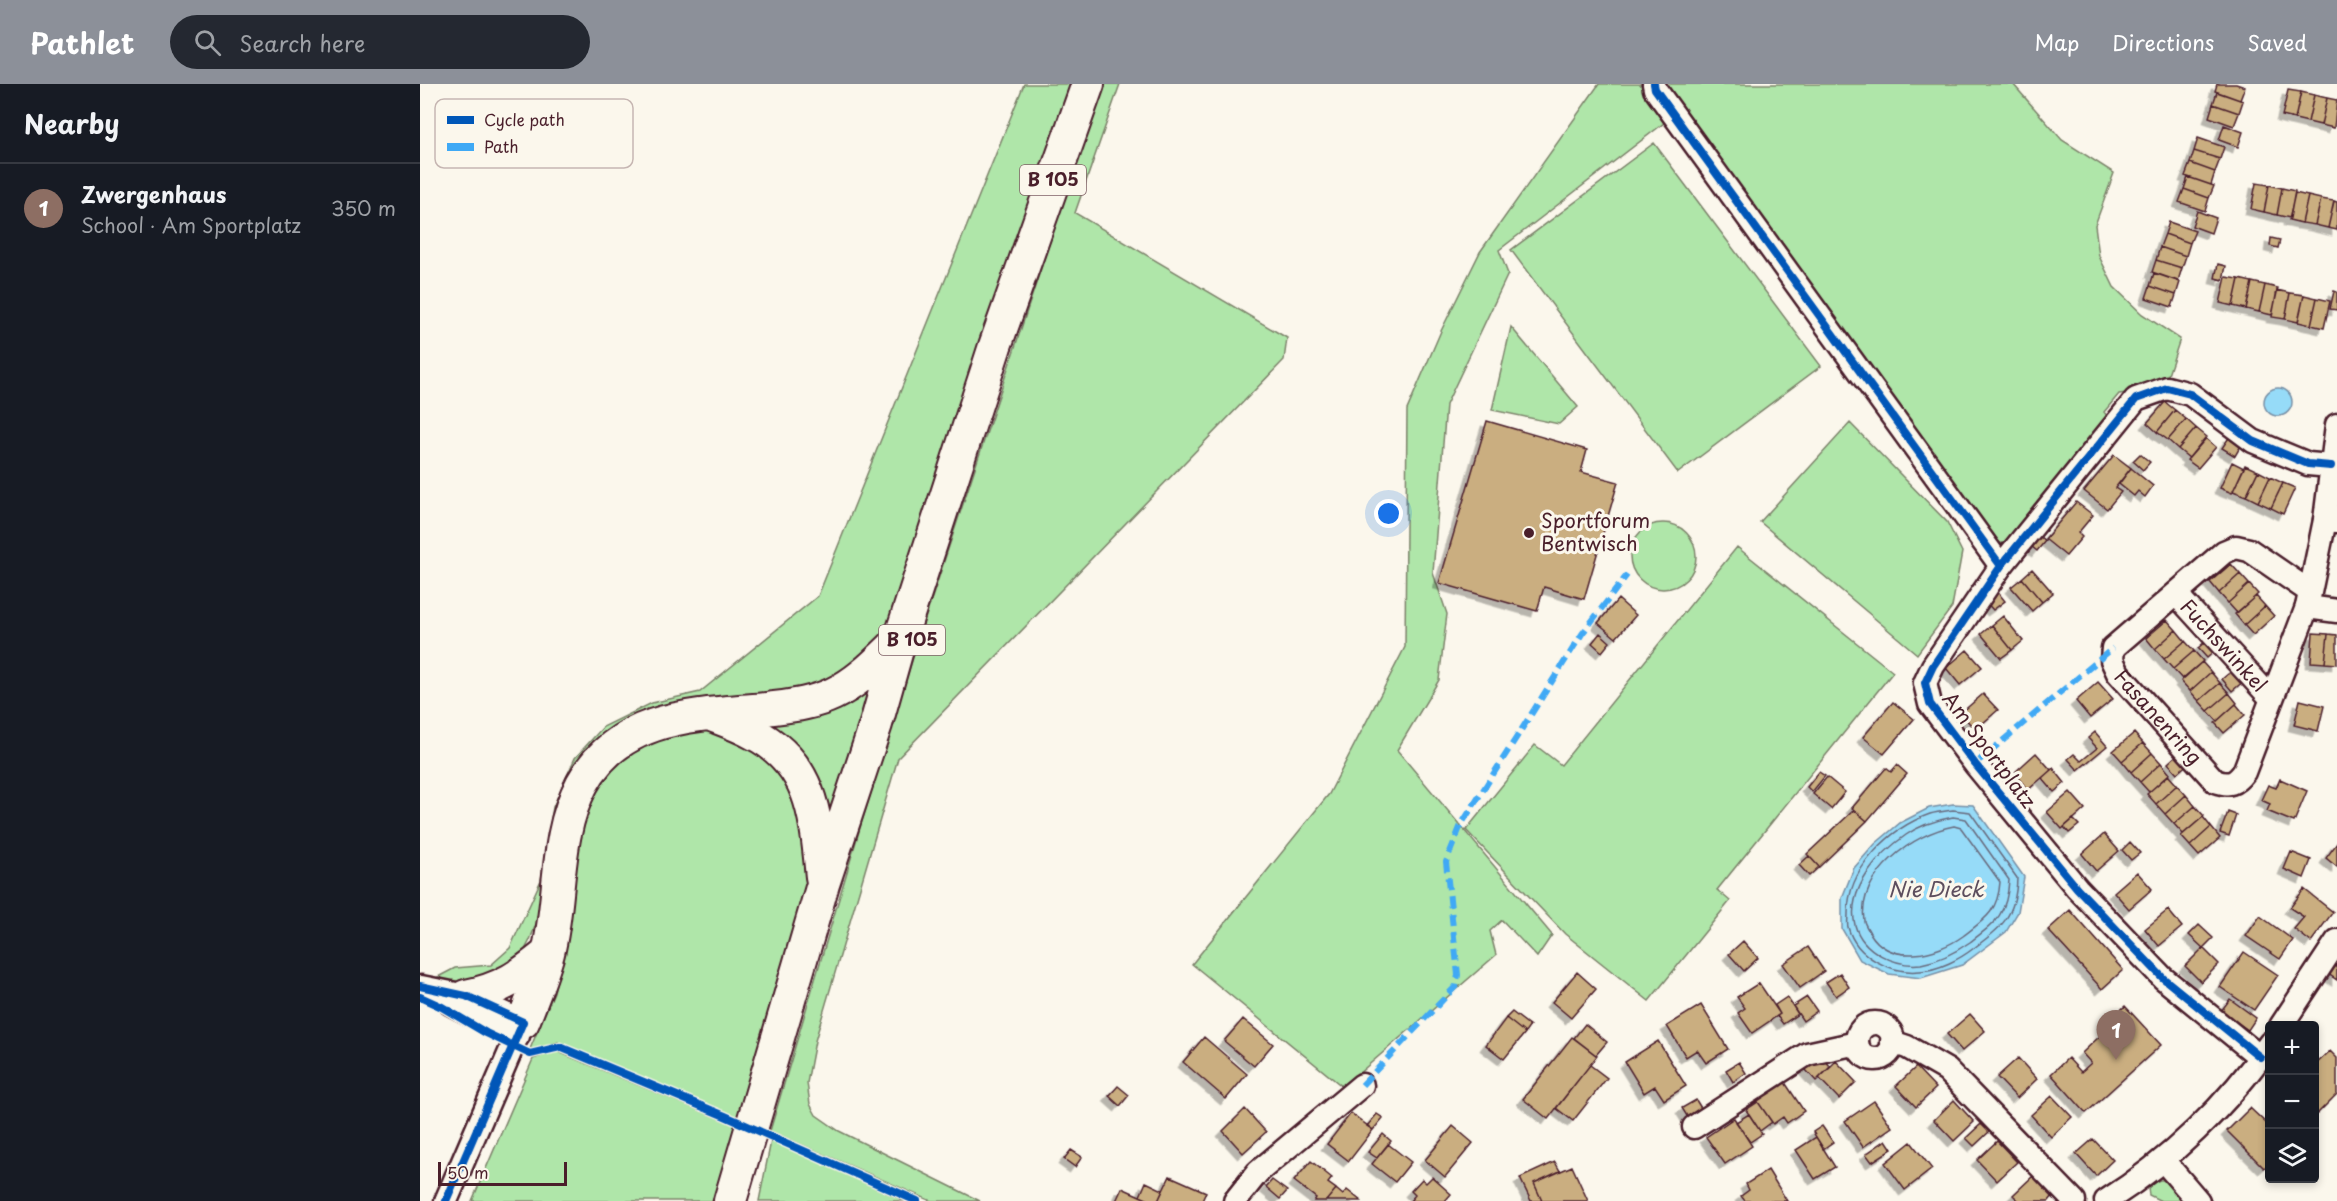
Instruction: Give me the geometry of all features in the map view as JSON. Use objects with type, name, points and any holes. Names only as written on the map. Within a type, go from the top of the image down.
[{"type":"highway","name":"B 105","points":[[730,1201],[823,884],[869,746],[900,639],[995,346],[1088,84]]},
{"type":"highway","name":"B 105","points":[[746,1201],[824,927],[919,617],[1094,84]]},
{"type":"highway","points":[[521,1029],[548,953],[565,832],[582,784],[595,764],[612,748],[649,726],[683,717],[796,706],[832,695],[857,680],[900,639]]},
{"type":"highway","points":[[711,714],[759,736],[780,751],[793,765],[811,799],[816,819],[823,884]]},
{"type":"highway","points":[[466,996],[506,985],[548,953]]},
{"type":"street","points":[[1654,84],[1655,89],[2001,566]]},
{"type":"street","name":"Am Sportplatz","points":[[2106,1201],[2133,1195],[2163,1160],[2243,1081],[2265,1050],[2163,978],[2077,888],[1975,765],[1930,704],[1925,684],[1933,666],[2001,566],[2136,399],[2167,388],[2190,394],[2253,441],[2308,464],[2331,466]]},
{"type":"street","name":"Fasanenring","points":[[2337,425],[2331,466],[2331,520],[2308,599],[2244,772],[2236,782],[2226,785],[2215,781],[2118,673],[2112,660],[2114,648],[2224,552],[2236,547],[2249,550],[2308,599],[2337,611]]},
{"type":"street","name":"Fuchswinkel","points":[[2176,594],[2271,698]]},
{"type":"street","points":[[2284,1021],[2337,941]]},
{"type":"street","points":[[421,987],[466,996],[521,1029]]},
{"type":"street","points":[[421,987],[491,1025],[521,1029]]},
{"type":"street","points":[[446,1201],[521,1029]]},
{"type":"street","points":[[1695,1127],[1807,1054],[1857,1043],[1864,1056],[1879,1058],[1890,1049],[1892,1042],[1907,1047],[1947,1070],[2074,1201]]},
{"type":"street","points":[[1235,1201],[1258,1172],[1362,1085]]},
{"type":"street","points":[[2163,1160],[2198,1201]]},
{"type":"green space","points":[[1024,84],[1080,84],[893,615],[879,645],[840,682],[604,740],[530,940],[518,963],[470,989],[438,977],[455,968],[491,965],[510,948],[541,880],[553,807],[575,758],[603,727],[652,703],[700,692],[818,596]]},
{"type":"green space","points":[[1102,84],[1120,84],[1075,213],[1287,338],[1284,360],[898,758],[815,1041],[807,1083],[810,1104],[816,1115],[839,1131],[980,1201],[931,1201],[770,1131],[925,619]]},
{"type":"green space","points":[[1599,84],[1641,84],[1664,123],[1499,250],[1508,274],[1446,405],[1433,573],[1447,614],[1439,680],[1397,750],[1552,935],[1537,957],[1502,920],[1490,931],[1496,955],[1343,1087],[1192,964],[1329,794],[1405,647],[1407,410],[1441,331],[1480,252]]},
{"type":"green space","points":[[1664,84],[2013,84],[2062,140],[2114,173],[2095,225],[2099,256],[2114,287],[2142,314],[2180,339],[2165,384],[2119,394],[2104,412],[2112,422],[2006,544],[1995,542]]},
{"type":"green space","points":[[1654,143],[1821,366],[1678,473],[1511,250]]},
{"type":"green space","points":[[1511,327],[1578,407],[1559,424],[1492,410]]},
{"type":"green space","points":[[1850,423],[1947,522],[1962,552],[1952,607],[1917,654],[1760,522]]},
{"type":"green space","points":[[1663,523],[1676,526],[1686,533],[1693,543],[1696,556],[1693,569],[1686,579],[1676,586],[1663,589],[1650,586],[1640,579],[1633,569],[1630,556],[1633,543],[1640,533],[1650,526]]},
{"type":"green space","points":[[1737,547],[1893,672],[1717,890],[1730,901],[1649,1001],[1565,934],[1466,830],[1535,745],[1561,765]]},
{"type":"green space","points":[[873,686],[832,818],[821,784],[809,764],[775,731],[773,725],[828,712]]},
{"type":"green space","points":[[688,729],[719,731],[749,741],[794,784],[812,865],[742,1119],[558,1042],[533,1051],[530,1049],[554,992],[562,955],[575,843],[595,789],[610,769],[631,750]]},
{"type":"green space","points":[[556,1051],[740,1127],[720,1201],[472,1201],[533,1059]]},
{"type":"green space","points":[[771,1141],[789,1148],[905,1201],[759,1201]]},
{"type":"green space","points":[[2166,1180],[2183,1201],[2161,1201],[2149,1195],[2148,1188],[2152,1183]]},
{"type":"water","points":[[2278,388],[2288,392],[2292,402],[2288,412],[2278,416],[2268,412],[2264,402],[2268,392]]},
{"type":"water","name":"Nie Dieck","points":[[1953,804],[1973,805],[2024,877],[2018,912],[2006,932],[1962,965],[1921,978],[1889,974],[1860,960],[1842,929],[1842,898],[1854,868],[1875,844],[1900,823],[1929,808]]},
{"type":"building","points":[[2217,84],[2236,84],[2245,87],[2240,100],[2215,91]]},
{"type":"building","points":[[2288,90],[2301,92],[2295,119],[2282,116]]},
{"type":"building","points":[[2217,92],[2243,101],[2239,113],[2213,104]]},
{"type":"building","points":[[2301,92],[2314,95],[2308,122],[2295,119]]},
{"type":"building","points":[[2314,95],[2327,98],[2321,125],[2308,122]]},
{"type":"building","points":[[2327,98],[2337,100],[2334,128],[2321,125]]},
{"type":"building","points":[[2213,104],[2239,113],[2234,126],[2209,117]]},
{"type":"building","points":[[2224,125],[2243,132],[2238,147],[2219,140]]},
{"type":"building","points":[[2198,138],[2224,147],[2220,159],[2194,151]]},
{"type":"building","points":[[2194,151],[2220,159],[2215,172],[2190,163]]},
{"type":"building","points":[[2190,163],[2215,172],[2211,185],[2185,176]]},
{"type":"building","points":[[2188,177],[2214,186],[2209,198],[2184,189]]},
{"type":"building","points":[[2256,183],[2269,185],[2264,212],[2251,209]]},
{"type":"building","points":[[2269,185],[2282,188],[2277,215],[2264,212]]},
{"type":"building","points":[[2282,188],[2295,191],[2290,218],[2277,215]]},
{"type":"building","points":[[2184,189],[2209,198],[2205,211],[2179,202]]},
{"type":"building","points":[[2295,193],[2308,196],[2302,223],[2289,220]]},
{"type":"building","points":[[2308,196],[2321,199],[2315,225],[2302,223]]},
{"type":"building","points":[[2321,199],[2334,201],[2328,228],[2315,225]]},
{"type":"building","points":[[2334,201],[2337,202],[2337,230],[2328,228]]},
{"type":"building","points":[[2197,211],[2216,218],[2211,233],[2192,226]]},
{"type":"building","points":[[2169,222],[2195,231],[2190,243],[2165,234]]},
{"type":"building","points":[[2165,234],[2190,243],[2186,256],[2160,247]]},
{"type":"building","points":[[2271,238],[2280,240],[2278,248],[2270,246]]},
{"type":"building","points":[[2160,247],[2186,256],[2182,268],[2156,260]]},
{"type":"building","points":[[2156,260],[2182,268],[2178,281],[2152,272]]},
{"type":"building","points":[[2218,264],[2226,266],[2223,280],[2215,278]]},
{"type":"building","points":[[2154,273],[2180,282],[2176,295],[2150,286]]},
{"type":"building","points":[[2226,277],[2239,279],[2233,306],[2220,303]]},
{"type":"building","points":[[2239,279],[2252,282],[2246,309],[2233,306]]},
{"type":"building","points":[[2252,282],[2265,285],[2259,312],[2246,309]]},
{"type":"building","points":[[2265,285],[2278,288],[2272,315],[2259,312]]},
{"type":"building","points":[[2150,286],[2176,295],[2172,307],[2146,298]]},
{"type":"building","points":[[2277,290],[2290,293],[2285,319],[2272,317]]},
{"type":"building","points":[[2334,291],[2337,292],[2337,310],[2330,309]]},
{"type":"building","points":[[2290,293],[2304,295],[2298,322],[2285,319]]},
{"type":"building","points":[[2304,295],[2317,298],[2311,325],[2298,322]]},
{"type":"building","points":[[2317,298],[2330,301],[2324,328],[2311,325]]},
{"type":"building","points":[[2165,402],[2175,410],[2157,432],[2147,423]]},
{"type":"building","points":[[2175,410],[2186,419],[2168,440],[2157,432]]},
{"type":"building","points":[[2186,419],[2196,428],[2178,449],[2168,440]]},
{"type":"building","name":"Sportforum Bentwisch","points":[[1487,421],[1587,450],[1581,472],[1618,482],[1584,599],[1544,587],[1537,611],[1439,583]]},
{"type":"building","points":[[2196,428],[2207,437],[2189,458],[2178,449]]},
{"type":"building","points":[[2230,436],[2242,444],[2235,456],[2222,448]]},
{"type":"building","points":[[2205,438],[2216,447],[2198,468],[2187,460]]},
{"type":"building","points":[[2140,454],[2150,462],[2143,470],[2133,461]]},
{"type":"building","points":[[2114,455],[2131,468],[2115,488],[2121,492],[2107,509],[2084,491]]},
{"type":"building","points":[[2232,462],[2244,468],[2232,493],[2220,488]]},
{"type":"building","points":[[2245,465],[2258,471],[2246,496],[2233,491]]},
{"type":"building","points":[[2131,468],[2153,486],[2145,497],[2138,491],[2134,496],[2119,484]]},
{"type":"building","points":[[2258,471],[2270,477],[2258,502],[2246,496]]},
{"type":"building","points":[[2270,477],[2283,483],[2271,508],[2258,502]]},
{"type":"building","points":[[2283,483],[2295,488],[2283,514],[2271,508]]},
{"type":"building","points":[[2076,502],[2093,515],[2078,533],[2082,537],[2066,556],[2045,539]]},
{"type":"building","points":[[2033,531],[2045,541],[2037,551],[2025,541]]},
{"type":"building","points":[[2231,564],[2240,574],[2219,593],[2210,582]]},
{"type":"building","points":[[2032,569],[2053,593],[2042,602],[2022,578]]},
{"type":"building","points":[[2240,574],[2249,584],[2228,603],[2219,593]]},
{"type":"building","points":[[2022,578],[2042,602],[2032,611],[2011,587]]},
{"type":"building","points":[[2249,584],[2258,594],[2237,613],[2228,603]]},
{"type":"building","points":[[1996,590],[2005,601],[1993,610],[1984,600]]},
{"type":"building","points":[[2256,596],[2265,606],[2244,625],[2235,614]]},
{"type":"building","points":[[1618,599],[1636,615],[1616,638],[1598,623]]},
{"type":"building","points":[[2265,606],[2274,616],[2253,635],[2244,625]]},
{"type":"building","points":[[2003,616],[2023,641],[2012,650],[1992,625]]},
{"type":"building","points":[[2167,620],[2176,630],[2155,649],[2146,638]]},
{"type":"building","points":[[1992,625],[2012,650],[2001,658],[1981,634]]},
{"type":"building","points":[[2176,630],[2185,641],[2164,659],[2155,649]]},
{"type":"building","points":[[1600,633],[1610,642],[1602,652],[1592,643]]},
{"type":"building","points":[[2313,633],[2328,634],[2325,663],[2311,662]]},
{"type":"building","points":[[2328,634],[2337,635],[2337,664],[2325,663]]},
{"type":"building","points":[[2207,640],[2216,650],[2207,658],[2198,648]]},
{"type":"building","points":[[2185,641],[2194,651],[2173,669],[2164,659]]},
{"type":"building","points":[[1967,650],[1982,667],[1960,685],[1946,668]]},
{"type":"building","points":[[2194,651],[2203,661],[2182,679],[2173,669]]},
{"type":"building","points":[[2202,662],[2211,672],[2190,691],[2181,681]]},
{"type":"building","points":[[2234,669],[2244,681],[2232,691],[2222,679]]},
{"type":"building","points":[[2211,672],[2220,683],[2199,701],[2190,691]]},
{"type":"building","points":[[2098,682],[2113,699],[2090,718],[2076,701]]},
{"type":"building","points":[[2220,683],[2229,693],[2208,711],[2199,701]]},
{"type":"building","points":[[2229,693],[2237,703],[2217,721],[2208,711]]},
{"type":"building","points":[[1983,694],[1998,710],[1975,730],[1961,713]]},
{"type":"building","points":[[2300,700],[2324,706],[2318,731],[2294,725]]},
{"type":"building","points":[[1893,702],[1914,719],[1884,754],[1863,737]]},
{"type":"building","points":[[2236,704],[2245,715],[2224,733],[2215,723]]},
{"type":"building","points":[[2095,732],[2107,746],[2078,770],[2068,759],[2074,754],[2081,761],[2097,748],[2088,738]]},
{"type":"building","points":[[2134,733],[2143,743],[2122,761],[2113,751]]},
{"type":"building","points":[[2143,743],[2152,753],[2131,772],[2122,761]]},
{"type":"building","points":[[2036,753],[2051,770],[2028,790],[2014,773]]},
{"type":"building","points":[[2152,753],[2161,763],[2140,782],[2131,772]]},
{"type":"building","points":[[2179,753],[2188,764],[2177,773],[2168,763]]},
{"type":"building","points":[[2161,763],[2170,774],[2149,792],[2140,782]]},
{"type":"building","points":[[1897,765],[1907,774],[1867,821],[1852,808],[1886,768],[1891,772]]},
{"type":"building","points":[[2053,768],[2065,783],[2054,792],[2042,778]]},
{"type":"building","points":[[1819,772],[1825,776],[1812,792],[1807,787]]},
{"type":"building","points":[[2168,775],[2177,785],[2156,804],[2147,794]]},
{"type":"building","points":[[1827,777],[1845,792],[1831,809],[1813,794]]},
{"type":"building","points":[[2280,779],[2307,791],[2294,822],[2267,811],[2270,804],[2261,800],[2268,785],[2276,788]]},
{"type":"building","points":[[2177,785],[2186,795],[2165,814],[2156,804]]},
{"type":"building","points":[[2070,792],[2085,809],[2062,829],[2047,812]]},
{"type":"building","points":[[2186,795],[2195,806],[2174,824],[2165,814]]},
{"type":"building","points":[[2195,806],[2204,816],[2183,834],[2174,824]]},
{"type":"building","points":[[1854,810],[1867,821],[1819,867],[1807,854]]},
{"type":"building","points":[[2228,812],[2236,815],[2229,836],[2220,833]]},
{"type":"building","points":[[2203,817],[2211,827],[2190,846],[2181,836]]},
{"type":"building","points":[[2073,819],[2079,825],[2069,833],[2064,827]]},
{"type":"building","points":[[2211,827],[2220,838],[2199,856],[2190,846]]},
{"type":"building","points":[[2104,834],[2119,851],[2096,871],[2082,854]]},
{"type":"building","points":[[2130,842],[2140,853],[2131,860],[2122,850]]},
{"type":"building","points":[[2337,843],[2337,867],[2326,858]]},
{"type":"building","points":[[2291,852],[2311,860],[2304,878],[2284,869]]},
{"type":"building","points":[[1809,856],[1819,867],[1809,876],[1799,865]]},
{"type":"building","points":[[2137,872],[2152,889],[2129,909],[2114,892]]},
{"type":"building","points":[[2304,889],[2333,912],[2311,942],[2294,929],[2304,917],[2290,908]]},
{"type":"building","points":[[2070,910],[2123,970],[2102,989],[2048,930]]},
{"type":"building","points":[[2168,910],[2182,927],[2159,946],[2145,929]]},
{"type":"building","points":[[2260,916],[2293,940],[2280,959],[2246,936]]},
{"type":"building","points":[[2199,925],[2213,938],[2203,948],[2189,935]]},
{"type":"building","points":[[1743,941],[1758,958],[1744,971],[1729,954]]},
{"type":"building","points":[[1808,947],[1824,971],[1800,988],[1783,964]]},
{"type":"building","points":[[2203,948],[2219,964],[2201,982],[2185,966]]},
{"type":"building","points":[[2244,952],[2278,975],[2254,1010],[2220,987]]},
{"type":"building","points":[[2333,959],[2337,962],[2337,980],[2324,971]]},
{"type":"building","points":[[1577,972],[1596,989],[1571,1018],[1552,1002]]},
{"type":"building","points":[[1840,973],[1849,987],[1836,996],[1826,982]]},
{"type":"building","points":[[1759,983],[1780,1014],[1752,1033],[1738,1013],[1745,1008],[1737,997]]},
{"type":"building","points":[[1787,997],[1798,1014],[1783,1024],[1777,1016],[1780,1014],[1775,1005]]},
{"type":"building","points":[[1807,997],[1817,1011],[1803,1021],[1793,1006]]},
{"type":"building","points":[[2230,999],[2256,1018],[2248,1030],[2221,1011]]},
{"type":"building","points":[[1701,1005],[1728,1049],[1706,1063],[1697,1050],[1686,1057],[1667,1026]]},
{"type":"building","points":[[2125,1006],[2161,1045],[2086,1113],[2051,1074],[2068,1058],[2081,1072],[2091,1063],[2082,1053],[2101,1035],[2111,1045],[2120,1036],[2107,1022]]},
{"type":"building","points":[[1512,1012],[1530,1026],[1525,1033],[1506,1018]]},
{"type":"building","points":[[1970,1014],[1985,1031],[1962,1051],[1947,1034]]},
{"type":"building","points":[[1506,1018],[1525,1033],[1504,1059],[1486,1045]]},
{"type":"building","points":[[1243,1019],[1273,1044],[1254,1066],[1224,1041]]},
{"type":"building","points":[[1585,1024],[1607,1042],[1596,1055],[1574,1038]]},
{"type":"building","points":[[1204,1037],[1247,1074],[1226,1099],[1183,1062]]},
{"type":"building","points":[[1572,1037],[1597,1056],[1548,1119],[1523,1099]]},
{"type":"building","points":[[1658,1041],[1686,1086],[1664,1100],[1655,1086],[1644,1093],[1625,1062]]},
{"type":"building","points":[[2330,1051],[2337,1058],[2337,1094],[2319,1112],[2319,1075],[2319,1061]]},
{"type":"building","points":[[1823,1058],[1831,1067],[1816,1081],[1805,1069],[1813,1061]]},
{"type":"building","points":[[2018,1058],[2037,1079],[2017,1098],[1997,1077]]},
{"type":"building","points":[[1836,1061],[1856,1082],[1839,1099],[1819,1078]]},
{"type":"building","points":[[1739,1062],[1746,1073],[1733,1082],[1726,1070]]},
{"type":"building","points":[[1590,1065],[1607,1078],[1573,1121],[1556,1108]]},
{"type":"building","points":[[1916,1067],[1936,1088],[1916,1107],[1896,1086]]},
{"type":"building","points":[[1784,1081],[1804,1111],[1787,1123],[1783,1117],[1773,1124],[1756,1099]]},
{"type":"building","points":[[1118,1086],[1129,1095],[1120,1106],[1109,1096]]},
{"type":"building","points":[[2052,1096],[2072,1117],[2051,1137],[2031,1115]]},
{"type":"building","points":[[1696,1100],[1704,1113],[1690,1121],[1682,1108]]},
{"type":"building","points":[[1954,1100],[1974,1122],[1954,1141],[1934,1120]]},
{"type":"building","points":[[1874,1101],[1892,1127],[1863,1147],[1845,1121]]},
{"type":"building","points":[[1758,1102],[1772,1122],[1760,1131],[1746,1110]]},
{"type":"building","points":[[2250,1108],[2265,1122],[2265,1167],[2264,1168],[2227,1131]]},
{"type":"building","points":[[1245,1109],[1266,1132],[1243,1153],[1223,1131]]},
{"type":"building","points":[[1351,1113],[1373,1130],[1349,1161],[1327,1144]]},
{"type":"building","points":[[1377,1114],[1383,1118],[1373,1130],[1367,1126]]},
{"type":"building","points":[[1749,1114],[1762,1134],[1750,1142],[1736,1122]]},
{"type":"building","points":[[1734,1118],[1752,1146],[1725,1164],[1706,1137]]},
{"type":"building","points":[[1981,1124],[1989,1132],[1974,1146],[1966,1138]]},
{"type":"building","points":[[1453,1126],[1473,1143],[1445,1177],[1425,1160]]},
{"type":"building","points":[[1822,1126],[1833,1142],[1823,1149],[1813,1132]]},
{"type":"building","points":[[1383,1134],[1391,1141],[1377,1158],[1368,1152]]},
{"type":"building","points":[[1816,1137],[1835,1167],[1815,1179],[1796,1150]]},
{"type":"building","points":[[2093,1139],[2113,1160],[2096,1176],[2076,1154]]},
{"type":"building","points":[[1886,1140],[1892,1149],[1872,1162],[1866,1154]]},
{"type":"building","points":[[1997,1141],[2017,1162],[1997,1181],[1977,1160]]},
{"type":"building","points":[[1911,1142],[1932,1169],[1905,1190],[1885,1163]]},
{"type":"building","points":[[1388,1144],[1411,1162],[1395,1182],[1372,1164]]},
{"type":"building","points":[[1071,1150],[1082,1157],[1075,1167],[1064,1159]]},
{"type":"building","points":[[1311,1161],[1332,1178],[1328,1183],[1336,1189],[1326,1201],[1314,1201],[1316,1198],[1294,1181]]},
{"type":"building","points":[[1555,1162],[1560,1171],[1534,1183],[1542,1201],[1531,1201],[1520,1178]]},
{"type":"building","points":[[1572,1166],[1588,1201],[1542,1201],[1534,1183]]},
{"type":"building","points":[[1768,1170],[1787,1201],[1745,1201],[1741,1196],[1749,1190],[1746,1184]]},
{"type":"building","points":[[1170,1176],[1206,1192],[1202,1201],[1158,1201]]},
{"type":"building","points":[[2033,1176],[2053,1196],[2049,1201],[2019,1201],[2013,1195]]},
{"type":"building","points":[[1432,1177],[1451,1194],[1445,1201],[1410,1201],[1415,1195],[1411,1191],[1422,1179],[1426,1183]]},
{"type":"building","points":[[1272,1180],[1287,1191],[1280,1199],[1266,1187]]},
{"type":"building","points":[[1146,1182],[1163,1190],[1158,1201],[1151,1201],[1140,1196]]},
{"type":"building","points":[[1122,1188],[1140,1196],[1151,1201],[1116,1201]]},
{"type":"building","points":[[1336,1189],[1343,1195],[1347,1190],[1361,1201],[1326,1201]]},
{"type":"marked path","points":[[1362,1085],[1456,986],[1458,975],[1446,862],[1461,825],[1582,634],[1627,575]]},
{"type":"marked path","points":[[1975,764],[2113,648]]},
{"type":"cycle path","points":[[1654,84],[1655,89],[2001,566]]},
{"type":"cycle path","points":[[2260,1057],[2163,978],[2077,888],[1975,764],[1930,704],[1925,683],[1933,666],[2001,566],[2136,399],[2167,388],[2190,394],[2253,441],[2308,464],[2331,466]]},
{"type":"cycle path","points":[[420,986],[466,996],[523,1022],[446,1201]]},
{"type":"cycle path","points":[[420,997],[530,1054],[560,1047],[725,1116],[917,1201]]},
{"type":"place","name":"Sportforum Bentwisch","points":[[1529,533]]},
{"type":"place","name":"Zwergenhaus","points":[[2116,1060]]}]
